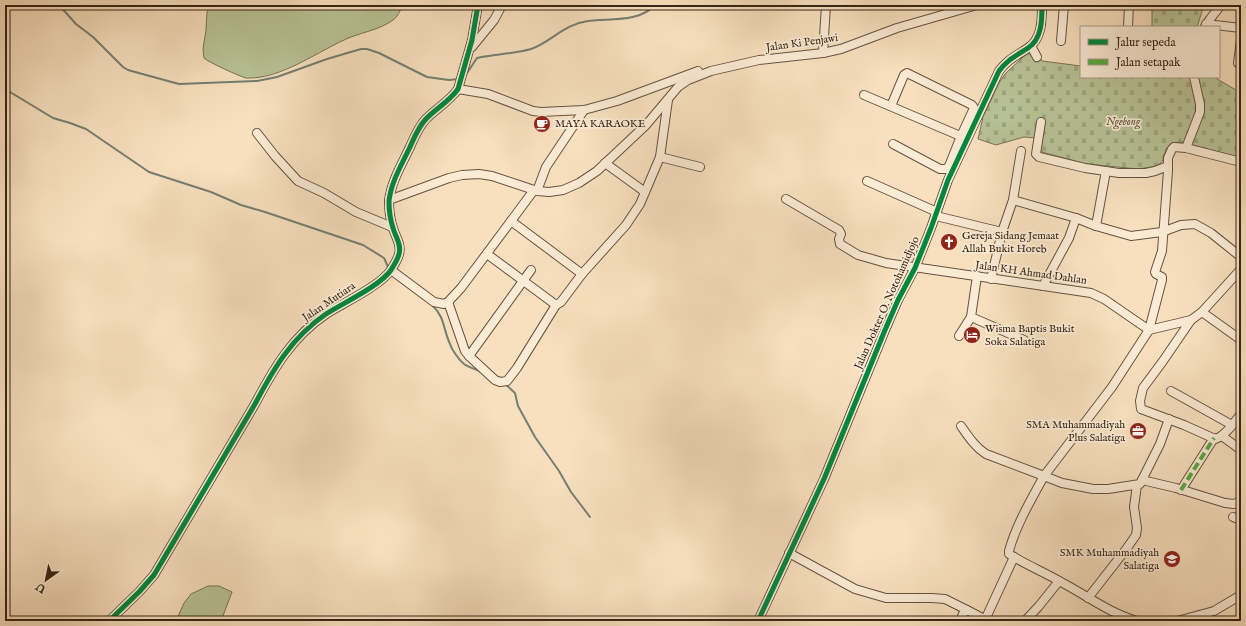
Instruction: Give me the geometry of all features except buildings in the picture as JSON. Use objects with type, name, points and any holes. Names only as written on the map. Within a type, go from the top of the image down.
[{"type":"street","name":"Jalan Mutiara","points":[[109,621],[154,575],[255,404],[264,386],[288,349],[306,330],[325,315],[375,284],[390,270],[400,253],[399,245],[392,227],[389,200],[395,180],[418,130],[424,121],[454,96],[458,90],[470,49],[478,5]]},
{"type":"street","points":[[470,49],[494,20],[502,5]]},
{"type":"street","points":[[823,53],[826,5]]},
{"type":"street","name":"Jalan Ki Penjawi","points":[[711,71],[759,60],[841,50],[903,26],[977,5]]},
{"type":"street","points":[[1037,57],[1031,46],[1039,33],[1042,5]]},
{"type":"street","points":[[1061,41],[1064,5]]},
{"type":"street","points":[[1128,26],[1129,5]]},
{"type":"street","points":[[1206,26],[1221,5]]},
{"type":"street","points":[[1220,27],[1241,28]]},
{"type":"street","points":[[1241,40],[1238,63],[1241,65]]},
{"type":"street","name":"Jalan Dokter O. Notohamidjojo","points":[[758,621],[824,479],[898,300],[915,268],[964,137],[999,71],[1008,60],[1031,46]]},
{"type":"street","points":[[458,90],[488,94],[533,111],[584,110],[617,101],[694,72],[702,70],[711,71]]},
{"type":"street","points":[[389,200],[449,178],[462,175],[479,174],[492,176],[535,191],[556,192],[572,187],[597,171],[606,163],[646,125],[682,84],[711,71]]},
{"type":"street","points":[[891,106],[904,75],[907,73],[974,106],[974,110],[964,137],[946,169],[940,168],[893,144]]},
{"type":"street","points":[[1186,148],[1200,112],[1200,104],[1194,78]]},
{"type":"street","points":[[864,95],[964,137]]},
{"type":"street","points":[[448,302],[465,352],[495,380],[500,382],[506,380],[517,368],[556,305],[561,302],[582,274],[626,225],[640,204],[660,157],[668,99]]},
{"type":"street","points":[[390,270],[434,302],[444,304],[448,302],[461,288],[535,191],[546,167],[584,110]]},
{"type":"street","points":[[1041,122],[1036,153],[1038,156],[1068,164],[1106,171],[1146,173],[1168,166]]},
{"type":"street","points":[[257,133],[275,156],[298,181],[356,212],[392,227]]},
{"type":"street","points":[[1137,621],[1114,612],[1088,598],[1014,557],[1009,554],[1009,552],[1013,538],[1029,503],[1044,476],[1112,387],[1149,330],[1162,280],[1162,277],[1156,274],[1156,272],[1162,251],[1168,155],[1172,148],[1186,148],[1241,162]]},
{"type":"street","points":[[991,279],[1002,232],[1013,200],[1020,152]]},
{"type":"street","points":[[660,157],[700,166]]},
{"type":"street","points":[[606,163],[645,192]]},
{"type":"street","points":[[1096,226],[1106,171]]},
{"type":"street","points":[[866,181],[936,214],[1002,232]]},
{"type":"street","name":"Jalan KH Ahmad Dahlan","points":[[786,199],[839,230],[841,234],[839,239],[840,244],[858,255],[886,263],[915,268],[1095,294],[1149,330]]},
{"type":"street","points":[[1013,200],[1131,236],[1162,232],[1181,225],[1195,224],[1211,233],[1241,257]]},
{"type":"street","points":[[1043,286],[1069,238],[1076,218]]},
{"type":"street","points":[[511,221],[582,274]]},
{"type":"street","points":[[487,254],[556,305]]},
{"type":"street","points":[[1241,269],[1202,312],[1191,320],[1141,391],[1140,401],[1141,410],[1218,437],[1241,450]]},
{"type":"street","points":[[469,356],[531,270]]},
{"type":"street","points":[[959,336],[971,317],[977,276]]},
{"type":"street","points":[[1202,312],[1241,340]]},
{"type":"street","points":[[971,317],[1024,340]]},
{"type":"street","points":[[1149,330],[1191,320]]},
{"type":"street","points":[[1171,391],[1232,425]]},
{"type":"street","points":[[1181,490],[1218,437],[1232,425],[1241,414]]},
{"type":"street","points":[[1088,598],[1136,535],[1137,528],[1134,507],[1140,483],[1160,444],[1169,419]]},
{"type":"street","points":[[961,426],[973,444],[980,451],[1062,483],[1093,489],[1108,489],[1140,483],[1181,490],[1225,503],[1234,504],[1241,502]]},
{"type":"street","points":[[789,553],[855,589],[886,598],[944,599],[967,610],[983,620],[1014,557]]},
{"type":"street","points":[[1025,621],[1040,606],[1059,581]]},
{"type":"street","points":[[1177,621],[1214,611],[1241,595]]},
{"type":"street","points":[[960,621],[963,614],[967,610]]},
{"type":"green space","points":[[211,5],[403,5],[395,19],[383,26],[351,37],[300,63],[273,74],[246,78],[204,58],[203,49],[207,12]]},
{"type":"green space","points":[[1154,5],[1204,5],[1197,26],[1152,26],[1152,10]]},
{"type":"green space","name":"Ngebong","points":[[1029,52],[1035,52],[1042,61],[1080,66],[1080,78],[1216,78],[1241,93],[1239,109],[1241,110],[1241,158],[1181,142],[1172,143],[1166,149],[1163,160],[1158,166],[1138,169],[1087,164],[1038,151],[1036,138],[1024,137],[996,145],[978,139],[983,117],[999,83],[1005,74]]},
{"type":"green space","points":[[208,586],[219,586],[232,592],[221,621],[176,621],[184,603],[191,594]]},
{"type":"waterway","points":[[59,5],[76,24],[93,37],[123,67],[128,70],[179,84],[257,81],[277,77],[327,59],[361,49],[367,49],[379,53],[427,77],[449,80],[458,79]]},
{"type":"waterway","points":[[465,76],[477,58],[531,49],[565,29],[579,23],[623,19],[641,15],[655,5]]},
{"type":"waterway","points":[[5,90],[53,118],[86,129],[149,172],[211,192],[241,205],[363,245],[384,258],[389,269]]},
{"type":"waterway","points":[[432,305],[442,319],[448,339],[456,355],[464,364],[481,372]]},
{"type":"waterway","points":[[505,384],[515,393],[518,406],[535,437],[559,471],[571,492],[590,517]]},
{"type":"marked path","points":[[1181,490],[1214,438]]},
{"type":"marked path","points":[[979,621],[980,617]]},
{"type":"cycle path","points":[[109,621],[154,575],[269,378],[285,354],[303,333],[314,323],[326,314],[379,282],[391,270],[400,251],[390,214],[389,201],[394,180],[420,126],[458,89],[472,40],[478,5]]},
{"type":"cycle path","points":[[758,621],[824,479],[885,330],[898,300],[915,268],[948,180],[999,71],[1009,61],[1028,48],[1036,40],[1040,29],[1042,5]]},
{"type":"place","name":"MAYA KARAOKE","points":[[542,124]]},
{"type":"place","name":"Gereja Sidang Jemaat Allah Bukit Horeb","points":[[949,242]]},
{"type":"place","name":"Wisma Baptis Bukit Soka Salatiga","points":[[972,335]]},
{"type":"place","name":"SMA Muhammadiyah Plus Salatiga","points":[[1138,431]]},
{"type":"place","name":"SMK Muhammadiyah Salatiga","points":[[1172,559]]}]
